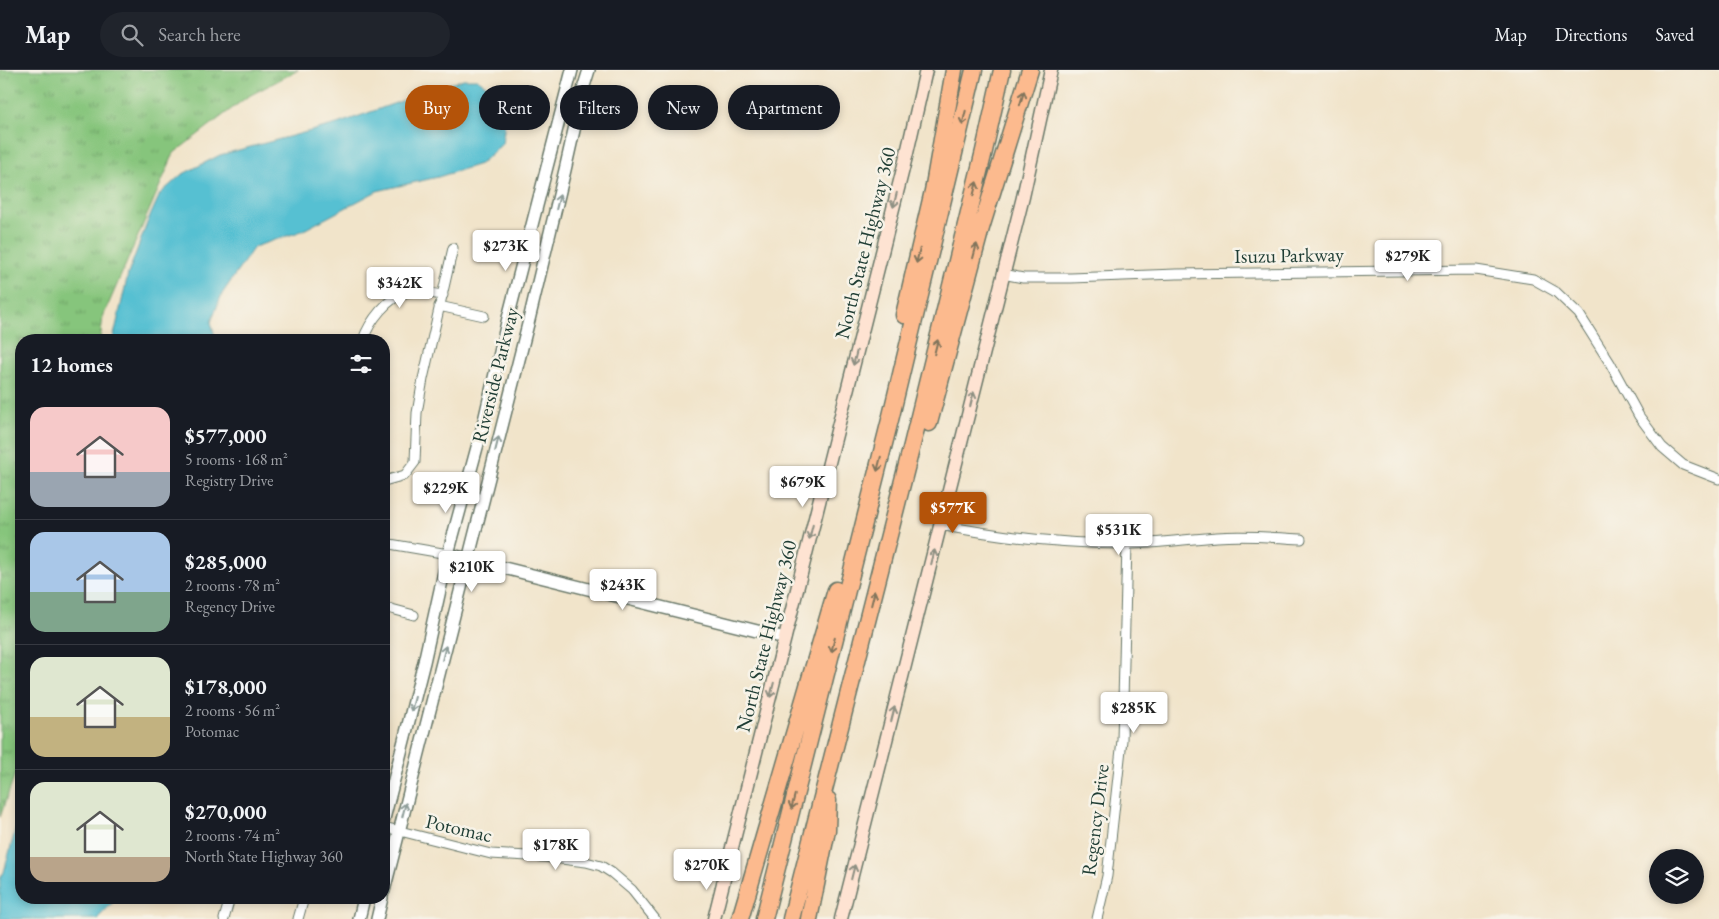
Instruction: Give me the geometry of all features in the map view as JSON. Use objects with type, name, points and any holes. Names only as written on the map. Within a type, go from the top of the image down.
[{"type":"highway","points":[[891,416],[887,391],[933,191],[954,70]]},
{"type":"highway","points":[[764,919],[891,416],[974,70]]},
{"type":"highway","points":[[791,919],[912,445],[1002,70]]},
{"type":"highway","points":[[912,445],[928,426],[981,228],[1030,70]]},
{"type":"highway","points":[[740,919],[848,550],[862,530]]},
{"type":"highway","points":[[810,919],[827,830],[830,764]]},
{"type":"main road","name":"North State Highway 360","points":[[714,919],[907,153],[926,70]]},
{"type":"main road","points":[[841,919],[1036,141],[1051,70]]},
{"type":"street","name":"Riverside Parkway","points":[[390,795],[424,662],[448,554],[482,430],[510,309],[572,70]]},
{"type":"street","name":"Riverside Parkway","points":[[390,867],[528,324],[589,70]]},
{"type":"street","points":[[390,479],[405,475],[415,462],[417,413],[423,379],[453,248]]},
{"type":"street","name":"Isuzu Parkway","points":[[1003,274],[1023,278],[1071,278],[1176,274],[1476,270],[1533,279],[1556,292],[1579,314],[1640,416],[1662,447],[1683,465],[1719,479]]},
{"type":"street","points":[[365,334],[379,313],[393,299],[408,292],[443,295]]},
{"type":"street","points":[[439,306],[484,316]]},
{"type":"street","points":[[940,525],[998,536],[1041,541],[1127,544],[1216,537],[1256,536],[1301,539]]},
{"type":"street","points":[[390,543],[448,554],[785,638]]},
{"type":"street","name":"Regency Drive","points":[[1097,919],[1107,876],[1122,740],[1127,544]]},
{"type":"street","points":[[390,609],[414,615]]},
{"type":"street","name":"Potomac","points":[[390,829],[491,854],[546,857],[586,862],[600,866],[612,873],[632,890],[654,919]]},
{"type":"street","points":[[224,919],[228,904]]},
{"type":"street","points":[[298,919],[302,904]]},
{"type":"street","points":[[359,919],[363,904]]},
{"type":"street","points":[[377,919],[381,904]]},
{"type":"green space","points":[[0,70],[298,70],[247,97],[174,153],[103,317],[101,334],[15,334],[15,774],[0,817]]},
{"type":"water","points":[[463,79],[477,79],[486,85],[479,85],[479,130],[504,130],[502,144],[480,164],[438,177],[377,191],[302,231],[254,247],[222,294],[211,322],[214,334],[114,334],[128,274],[160,194],[181,175],[220,155],[337,124],[405,100],[405,130],[469,130],[469,85],[446,85]]},
{"type":"water","points":[[15,831],[15,904],[111,904],[97,919],[0,919],[0,879],[4,872]]}]
